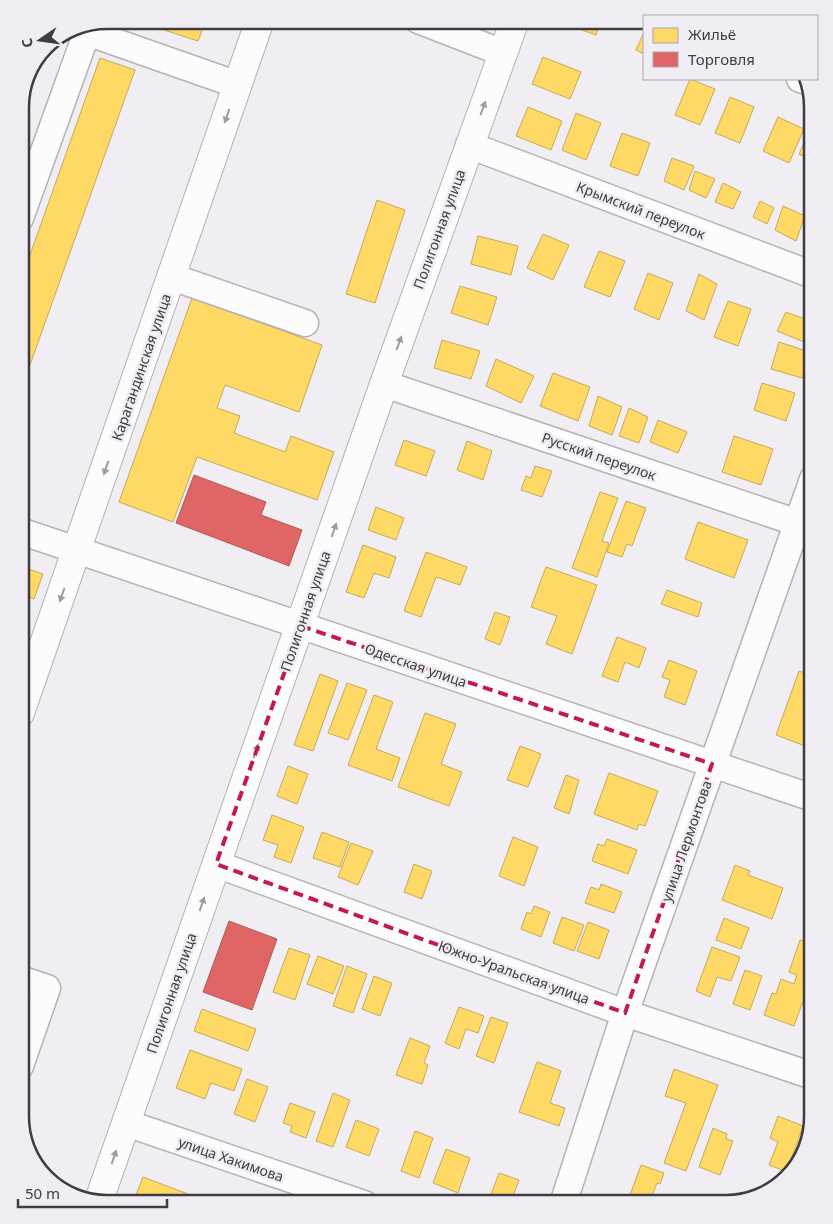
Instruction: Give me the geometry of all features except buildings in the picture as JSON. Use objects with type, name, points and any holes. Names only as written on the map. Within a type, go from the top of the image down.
[{"type":"main road","name":"Карагандинская улица","points":[[29,688],[257,29]]},
{"type":"main road","name":"Полигонная улица","points":[[101,1195],[384,384],[512,29]]},
{"type":"street","points":[[441,29],[503,53]]},
{"type":"street","points":[[88,31],[238,85]]},
{"type":"street","points":[[29,192],[83,32]]},
{"type":"street","name":"Крымский переулок","points":[[469,146],[804,272]]},
{"type":"street","points":[[172,277],[305,323]]},
{"type":"street","name":"Русский переулок","points":[[384,384],[804,524]]},
{"type":"street","name":"улица Лермонтова","points":[[566,1195],[625,1013],[712,764],[804,530]]},
{"type":"street","name":"Одесская улица","points":[[29,534],[804,795]]},
{"type":"street","name":"Южно-Уральская улица","points":[[216,864],[625,1013],[804,1073]]},
{"type":"street","points":[[29,982],[47,988],[29,1040]]},
{"type":"street","name":"улица Хакимова","points":[[126,1123],[338,1195]]},
{"type":"highlighted area","points":[[301,626],[712,764],[625,1013],[216,864]]}]
